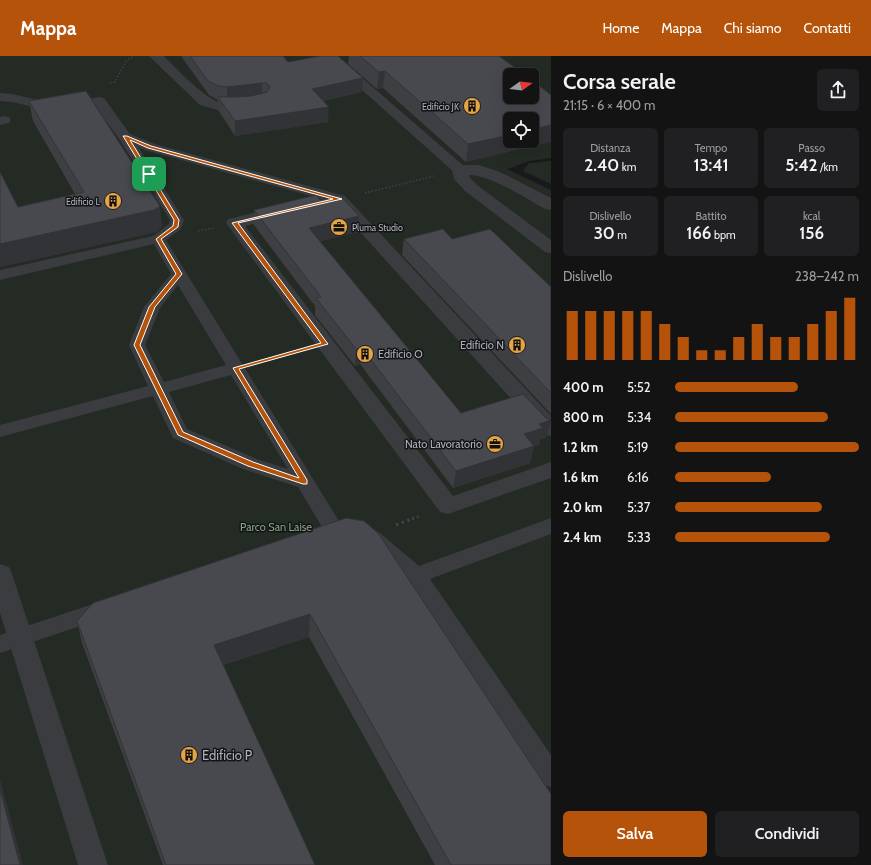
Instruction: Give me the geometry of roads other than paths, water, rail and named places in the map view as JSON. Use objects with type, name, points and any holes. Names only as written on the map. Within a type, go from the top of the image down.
[{"type":"street","points":[[156,56],[198,97],[209,104],[224,108],[262,102]]},
{"type":"street","points":[[0,97],[12,98],[60,109],[99,101],[125,136],[150,147],[339,199],[551,429]]},
{"type":"street","points":[[551,205],[494,175],[478,170],[460,170],[462,179],[471,188],[551,248]]},
{"type":"street","points":[[339,199],[234,223],[448,506],[551,470]]},
{"type":"street","points":[[0,574],[10,641],[93,865]]},
{"type":"lane","points":[[330,56],[460,170]]},
{"type":"lane","points":[[0,275],[158,239],[176,226],[176,220],[125,136]]},
{"type":"lane","points":[[158,239],[335,531]]},
{"type":"lane","points":[[179,274],[152,307],[137,345],[180,433],[250,464],[305,482]]},
{"type":"lane","points":[[0,431],[236,368]]},
{"type":"lane","points":[[416,576],[551,526]]},
{"type":"lane","points":[[305,541],[335,531],[360,530],[378,541],[416,576],[551,776]]},
{"type":"lane","points":[[10,641],[125,602]]},
{"type":"place","name":"Edificio JK","points":[[472,106]]},
{"type":"place","name":"Edificio L","points":[[113,201]]},
{"type":"place","name":"Pluma Studio","points":[[339,227]]},
{"type":"place","name":"Edificio N","points":[[517,345]]},
{"type":"place","name":"Edificio O","points":[[365,354]]},
{"type":"place","name":"Nato Lavoratorio","points":[[495,444]]},
{"type":"place","name":"Edificio P","points":[[189,755]]},
{"type":"park label","name":"Parco San Laise","points":[[276,527]]}]
